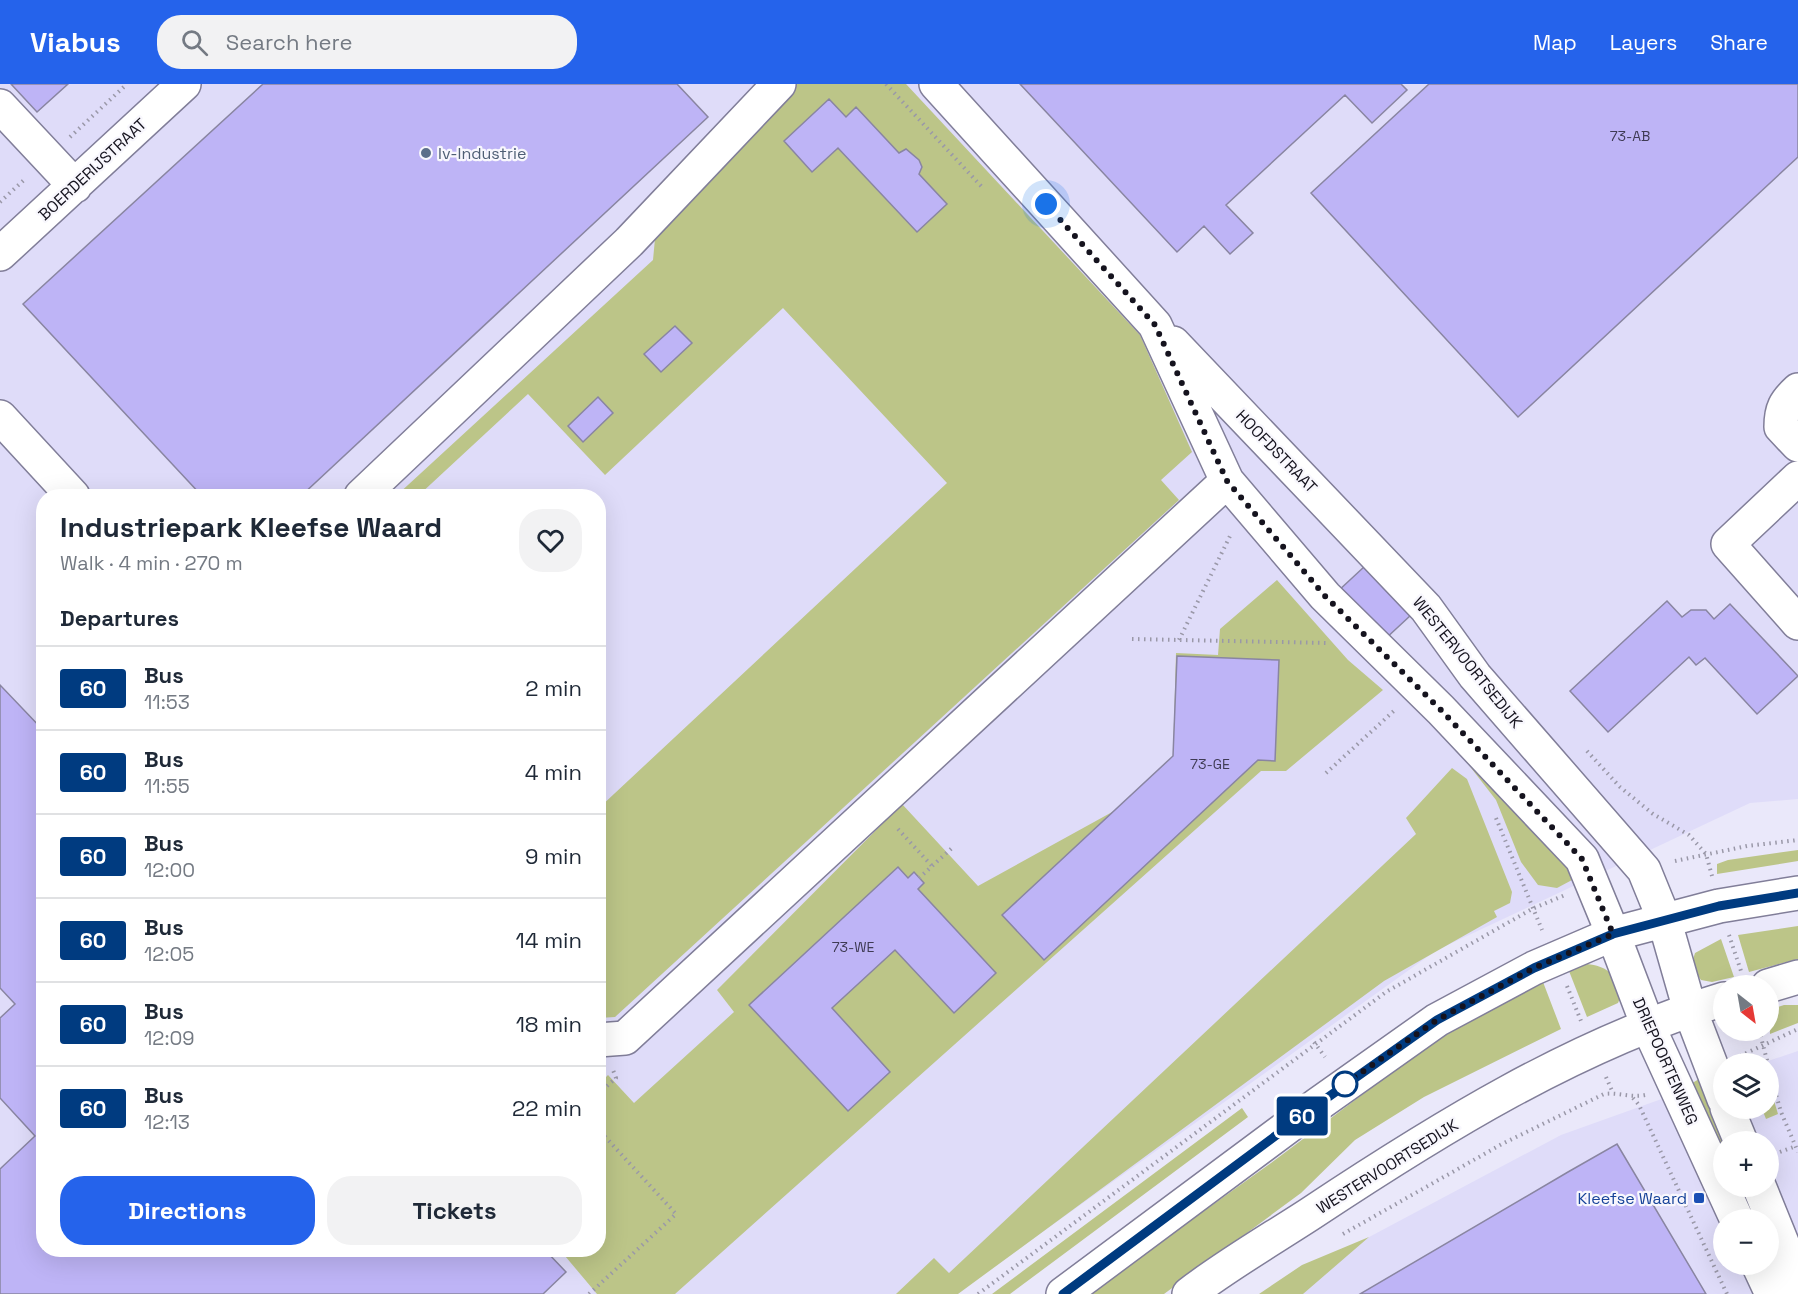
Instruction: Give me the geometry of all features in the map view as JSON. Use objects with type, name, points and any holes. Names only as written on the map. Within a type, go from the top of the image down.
[{"type":"street","name":"BOERDERIJSTRAAT","points":[[0,254],[184,84]]},
{"type":"street","points":[[368,489],[629,242],[779,84]]},
{"type":"street","name":"HOOFDSTRAAT","points":[[936,84],[1155,325],[1398,578]]},
{"type":"street","points":[[0,106],[75,186]]},
{"type":"street","name":"HOOFDSTRAAT","points":[[1155,325],[1227,481],[1325,596],[1373,646],[1441,710]]},
{"type":"street","points":[[1798,390],[1784,404],[1781,416],[1781,427],[1798,445]]},
{"type":"street","points":[[0,417],[67,489]]},
{"type":"street","points":[[1798,478],[1728,544],[1798,623]]},
{"type":"street","points":[[606,1039],[625,1038],[1227,481]]},
{"type":"street","name":"WESTERVOORTSEDIJK","points":[[1398,578],[1426,608],[1475,676],[1644,870],[1664,919]]},
{"type":"street","points":[[1475,676],[1441,710],[1582,859],[1613,934]]},
{"type":"street","points":[[1063,1294],[1307,1112],[1437,1020],[1555,959],[1613,934],[1719,906],[1798,893]]},
{"type":"street","points":[[1664,919],[1689,1010],[1713,1071]]},
{"type":"street","name":"DRIEPOORTENWEG","points":[[1613,934],[1648,1026],[1732,1209]]},
{"type":"street","name":"WESTERVOORTSEDIJK","points":[[1779,980],[1798,977]]},
{"type":"street","name":"WESTERVOORTSEDIJK","points":[[1189,1294],[1404,1152],[1525,1084],[1648,1026],[1713,1000]]},
{"type":"street","points":[[1763,1197],[1798,1282]]},
{"type":"street","points":[[1763,1275],[1772,1294]]},
{"type":"path","points":[[886,84],[990,195]]},
{"type":"path","points":[[1179,639],[1233,531]]},
{"type":"path","points":[[1132,639],[1330,643]]},
{"type":"path","points":[[1326,773],[1398,707]]},
{"type":"path","points":[[1582,747],[1620,787],[1653,814],[1689,835],[1706,854],[1719,906],[1741,975]]},
{"type":"path","points":[[877,805],[932,866]]},
{"type":"path","name":"WESTERVOORTSEDIJK","points":[[1338,1236],[1502,1144],[1604,1094],[1613,1093],[1532,909],[1495,814]]},
{"type":"path","points":[[919,878],[952,848]]},
{"type":"path","points":[[1314,1042],[1326,1057]]},
{"type":"path","points":[[1633,1098],[1639,1105],[1727,1294]]},
{"type":"path","points":[[1779,1105],[1798,1152]]},
{"type":"path","points":[[589,1294],[676,1214],[606,1139]]},
{"type":"path","points":[[1780,1152],[1796,1146]]},
{"type":"shaded area","points":[[0,84],[1798,84],[1798,799],[1750,803],[1437,950],[956,1294],[0,1294]]},
{"type":"shaded area","points":[[1798,1051],[1798,1294],[1301,1294],[1356,1244],[1561,1135],[1713,1081],[1713,1119],[1779,1119],[1779,1057]]},
{"type":"green space","points":[[797,84],[906,84],[1140,335],[1192,452],[1161,480],[1179,500],[615,1017],[606,1018],[606,801],[947,483],[783,308],[605,475],[528,394],[426,489],[404,489],[653,260],[656,228],[733,142]]},
{"type":"green space","points":[[1277,580],[1348,660],[1383,690],[1286,771],[1261,771],[675,1294],[597,1294],[566,1257],[606,1257],[606,1077],[608,1075],[634,1103],[734,1012],[717,990],[902,804],[978,886],[1114,811],[1173,756],[1176,653],[1218,655],[1220,629]]},
{"type":"green space","points":[[1464,754],[1566,866],[1572,880],[1557,888],[1538,885],[1521,862],[1496,800],[1461,755]]},
{"type":"green space","points":[[1452,768],[1467,779],[1512,892],[1510,903],[1494,911],[1497,917],[1384,981],[958,1294],[896,1294],[934,1258],[949,1273],[1416,834],[1406,818]]},
{"type":"green space","points":[[1798,850],[1798,861],[1717,874],[1717,864],[1728,860]]},
{"type":"green space","points":[[1798,926],[1798,959],[1749,972],[1738,935]]},
{"type":"green space","points":[[1721,939],[1733,975],[1713,975],[1712,982],[1701,980],[1691,966],[1695,953]]},
{"type":"green space","points":[[1587,964],[1609,972],[1624,989],[1618,1003],[1587,1017],[1569,971]]},
{"type":"green space","points":[[1543,982],[1561,1029],[1424,1097],[1355,1140],[1301,1193],[1164,1294],[1088,1294],[1271,1163],[1403,1064],[1464,1023]]},
{"type":"green space","points":[[1798,1005],[1798,1023],[1779,1030],[1779,1007]]},
{"type":"green space","points":[[1699,1079],[1713,1119],[1715,1119],[1720,1131],[1713,1131],[1713,1140],[1689,1085]]},
{"type":"green space","points":[[1242,1108],[1248,1117],[1010,1294],[992,1294]]},
{"type":"green space","points":[[1369,1237],[1303,1294],[1259,1294],[1302,1265]]},
{"type":"building","points":[[11,84],[68,84],[37,112]]},
{"type":"building","points":[[263,84],[677,84],[708,117],[309,489],[195,489],[23,304]]},
{"type":"building","points":[[1020,84],[1401,84],[1407,90],[1372,123],[1345,95],[1226,205],[1253,233],[1230,254],[1204,226],[1177,252]]},
{"type":"building","points":[[1429,84],[1798,84],[1798,157],[1518,417],[1311,193]]},
{"type":"building","points":[[829,99],[846,117],[856,107],[899,153],[906,149],[919,160],[922,167],[919,174],[947,204],[917,232],[838,148],[812,172],[784,141]]},
{"type":"building","points":[[675,326],[692,343],[661,372],[644,354]]},
{"type":"building","points":[[598,397],[613,413],[583,442],[568,426]]},
{"type":"building","points":[[1365,566],[1411,615],[1383,641],[1337,592]]},
{"type":"building","points":[[1667,601],[1682,617],[1691,610],[1706,610],[1714,619],[1730,604],[1798,676],[1757,714],[1705,658],[1696,665],[1689,657],[1608,732],[1570,691]]},
{"type":"building","points":[[1177,656],[1279,660],[1275,761],[1258,760],[1044,960],[1002,915],[1173,756]]},
{"type":"building","points":[[0,685],[36,723],[36,1257],[552,1257],[566,1272],[543,1294],[0,1294],[0,1169],[35,1136],[0,1098],[0,1018],[15,1004],[0,988]]},
{"type":"building","points":[[898,867],[908,878],[914,872],[924,883],[918,889],[996,973],[954,1013],[895,950],[832,1008],[890,1072],[848,1111],[749,1005]]},
{"type":"building","points":[[1617,1144],[1706,1294],[1360,1294],[1568,1172]]},
{"type":"bus line","name":"60","points":[[1063,1294],[1317,1105],[1437,1020],[1534,968],[1613,934],[1719,906],[1798,893]]},
{"type":"place","name":"Iv-Industrie","points":[[426,153]]},
{"type":"place","name":"Kleefse Waard","points":[[1699,1198]]},
{"type":"route","points":[[1046,204],[1155,325],[1227,481],[1325,596],[1379,652],[1441,710],[1582,859],[1613,934],[1534,968],[1437,1020],[1345,1084]]}]
